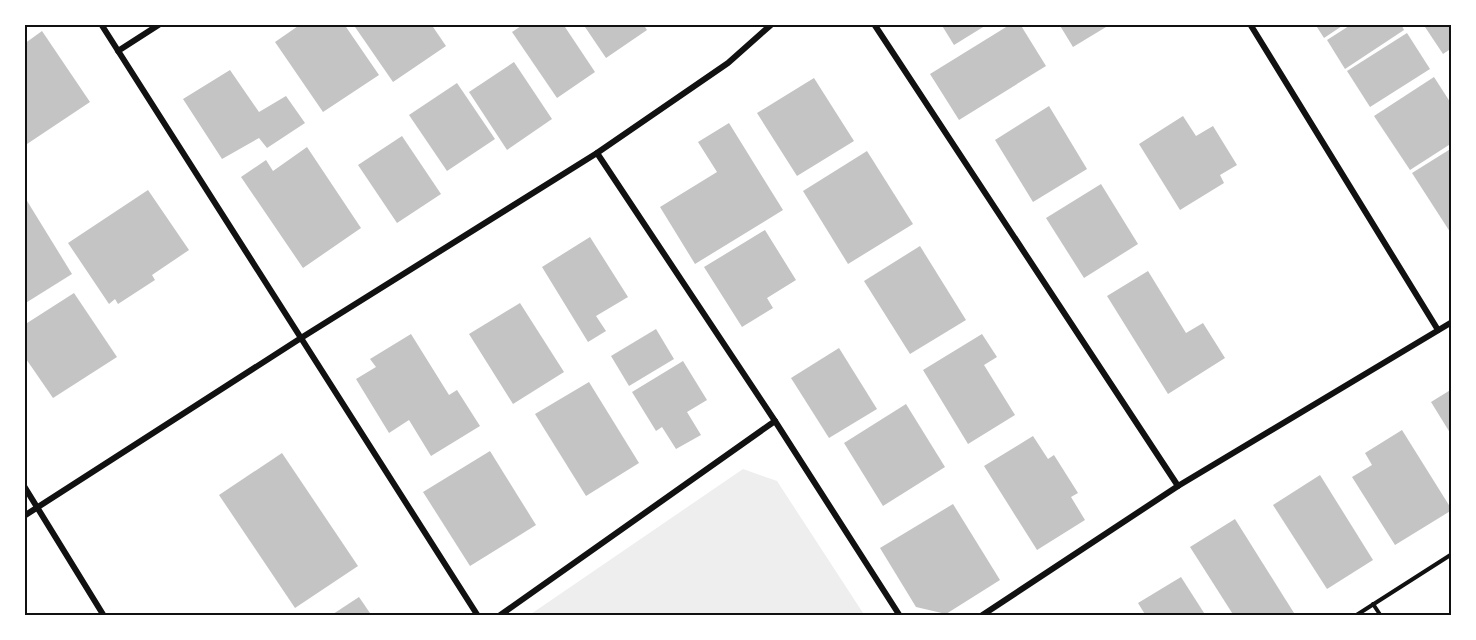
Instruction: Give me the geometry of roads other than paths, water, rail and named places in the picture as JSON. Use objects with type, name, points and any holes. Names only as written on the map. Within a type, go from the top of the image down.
[{"type":"street","points":[[101,24],[478,616]]},
{"type":"street","points":[[118,51],[160,24]]},
{"type":"street","points":[[24,516],[301,338],[597,153],[728,63],[772,24]]},
{"type":"street","points":[[874,24],[1178,486]]},
{"type":"street","points":[[1250,24],[1438,330]]},
{"type":"street","points":[[597,153],[775,421],[900,616]]},
{"type":"street","points":[[981,616],[1178,486],[1452,322]]},
{"type":"street","points":[[499,616],[775,421]]},
{"type":"street","points":[[24,486],[104,616]]}]
